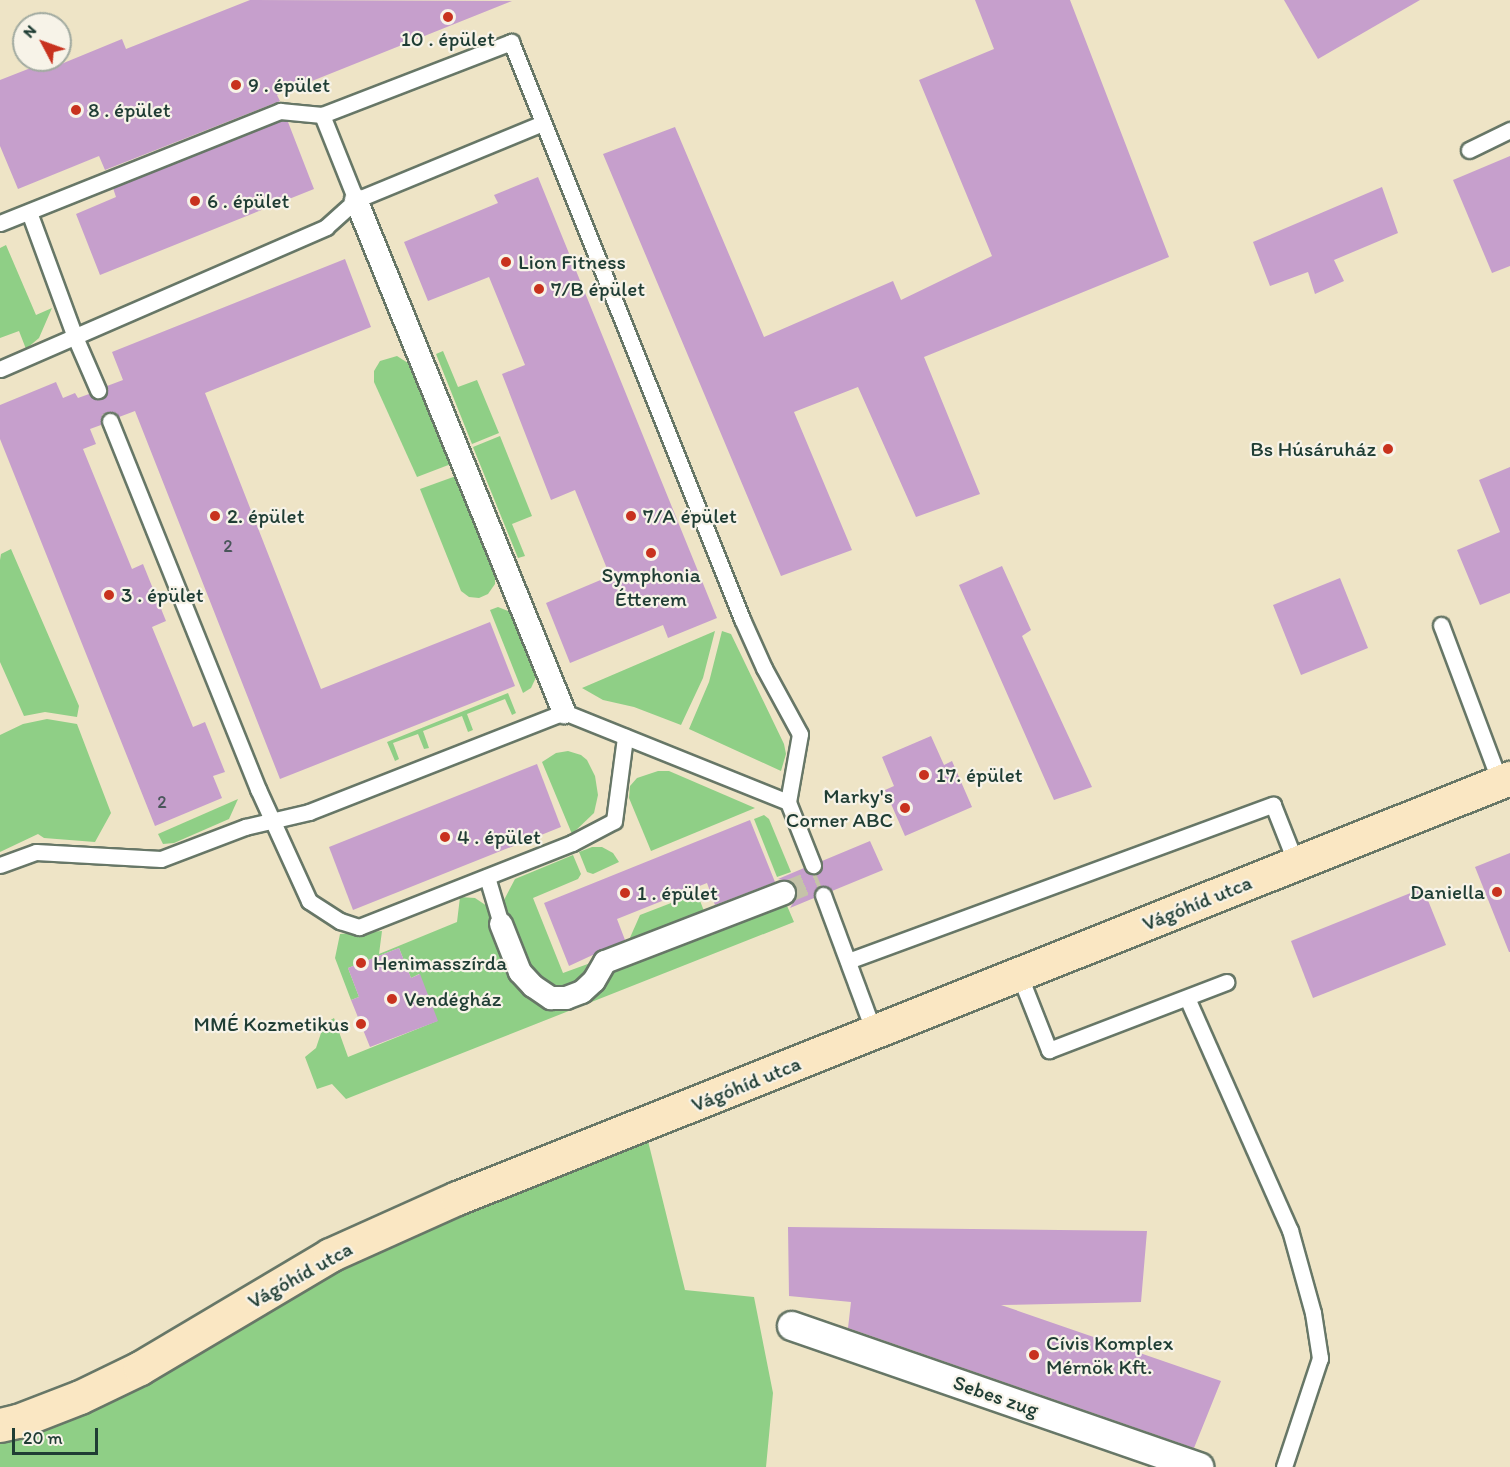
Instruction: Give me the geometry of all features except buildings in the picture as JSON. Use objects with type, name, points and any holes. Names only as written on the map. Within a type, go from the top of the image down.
[{"type":"main road","name":"Vágóhíd utca","points":[[9,1423],[80,1397],[140,1368],[330,1255],[457,1198],[1505,780]]},
{"type":"street","points":[[356,200],[564,712]]},
{"type":"street","points":[[501,924],[520,972],[533,987],[550,998],[566,998],[582,992],[594,981],[605,962],[783,893]]},
{"type":"street","name":"Sebes zug","points":[[792,1326],[1199,1467]]},
{"type":"lane","points":[[0,223],[280,111],[322,115],[511,42],[742,619],[764,668],[800,734],[788,802],[813,865]]},
{"type":"lane","points":[[322,115],[356,200]]},
{"type":"lane","points":[[0,369],[326,228],[356,200],[543,123]]},
{"type":"lane","points":[[1469,150],[1510,130]]},
{"type":"lane","points":[[29,212],[75,337],[98,390]]},
{"type":"lane","points":[[110,421],[273,821],[309,901],[340,921],[359,927],[572,843],[614,821],[625,737]]},
{"type":"lane","points":[[1441,625],[1505,780]]},
{"type":"lane","points":[[0,865],[36,852],[161,859],[245,827],[309,812],[564,712],[788,802]]},
{"type":"lane","points":[[848,961],[1273,806],[1296,863]]},
{"type":"lane","points":[[487,877],[501,924]]},
{"type":"lane","points":[[823,895],[874,1032]]},
{"type":"lane","points":[[1018,974],[1049,1050],[1226,982]]},
{"type":"lane","points":[[1187,998],[1290,1230],[1313,1313],[1320,1358],[1284,1467]]},
{"type":"green space","points":[[6,245],[36,315],[52,308],[39,338],[26,349],[19,331],[0,338],[0,248]]},
{"type":"green space","points":[[443,351],[458,387],[477,380],[499,433],[472,444],[436,354]]},
{"type":"green space","points":[[397,356],[408,363],[451,464],[417,477],[374,382],[374,371],[380,361]]},
{"type":"green space","points":[[500,436],[532,516],[512,524],[525,556],[518,558],[473,447]]},
{"type":"green space","points":[[456,476],[495,571],[495,584],[488,594],[479,598],[469,597],[461,591],[420,489]]},
{"type":"green space","points":[[11,549],[79,706],[77,717],[45,712],[24,716],[0,662],[0,560],[1,554]]},
{"type":"green space","points":[[498,607],[518,615],[540,669],[531,688],[523,693],[490,610]]},
{"type":"green space","points":[[715,631],[703,678],[681,725],[634,707],[603,700],[582,688]]},
{"type":"green space","points":[[722,631],[731,634],[784,744],[786,754],[781,771],[689,729],[709,682]]},
{"type":"green space","points":[[508,693],[516,713],[512,715],[505,699],[467,714],[473,730],[468,732],[462,716],[423,731],[429,748],[424,749],[418,734],[393,743],[399,759],[395,761],[387,742]]},
{"type":"green space","points":[[47,719],[77,724],[111,813],[95,842],[44,838],[38,834],[0,852],[0,735],[23,724]]},
{"type":"green space","points":[[568,751],[581,755],[587,760],[595,776],[598,795],[594,813],[572,834],[542,762],[556,753]]},
{"type":"green space","points":[[658,771],[669,771],[755,808],[651,851],[629,798],[630,786],[637,778]]},
{"type":"green space","points":[[238,799],[229,819],[174,843],[163,844],[158,834]]},
{"type":"green space","points":[[764,815],[769,819],[791,872],[777,877],[754,819]]},
{"type":"green space","points":[[592,847],[602,847],[613,853],[619,862],[593,874],[587,872],[579,852]]},
{"type":"green space","points":[[573,855],[581,874],[578,879],[533,898],[563,973],[596,961],[578,985],[554,991],[529,970],[505,910],[504,900],[515,879]]},
{"type":"green space","points":[[697,893],[704,911],[629,940],[640,915]]},
{"type":"green space","points":[[460,897],[475,898],[487,906],[547,1005],[609,969],[785,901],[794,922],[346,1099],[332,1084],[317,1089],[305,1057],[316,1048],[324,1024],[334,1018],[348,1057],[437,1021],[419,974],[411,978],[399,948],[348,968],[359,997],[351,1000],[335,958],[340,934],[382,931],[379,954],[457,922]]},
{"type":"green space","points":[[648,1141],[685,1290],[754,1297],[773,1393],[766,1467],[0,1467],[0,1442],[22,1437],[176,1362],[339,1271],[489,1199]]},
{"type":"tunnel","points":[[784,893],[818,879]]},
{"type":"place","name":"10 . épület","points":[[448,17]]},
{"type":"place","name":"9 . épület","points":[[236,85]]},
{"type":"place","name":"8 . épület","points":[[76,110]]},
{"type":"place","name":"6 . épület","points":[[195,201]]},
{"type":"place","name":"Lion Fitness","points":[[506,262]]},
{"type":"place","name":"7/B épület","points":[[539,289]]},
{"type":"place","name":"Bs Húsáruház","points":[[1388,449]]},
{"type":"place","name":"2. épület","points":[[215,516]]},
{"type":"place","name":"7/A épület","points":[[631,516]]},
{"type":"place","name":"Symphonia Étterem","points":[[651,553]]},
{"type":"place","name":"3 . épület","points":[[109,595]]},
{"type":"place","name":"17. épület","points":[[924,775]]},
{"type":"place","name":"Marky's Corner ABC","points":[[905,808]]},
{"type":"place","name":"4 . épület","points":[[445,837]]},
{"type":"place","name":"Daniella","points":[[1497,892]]},
{"type":"place","name":"1 . épület","points":[[625,893]]},
{"type":"place","name":"Henimasszírda","points":[[361,963]]},
{"type":"place","name":"Vendégház","points":[[392,999]]},
{"type":"place","name":"MMÉ Kozmetikus","points":[[361,1024]]},
{"type":"place","name":"Cívis Komplex Mérnök Kft.","points":[[1034,1355]]}]
